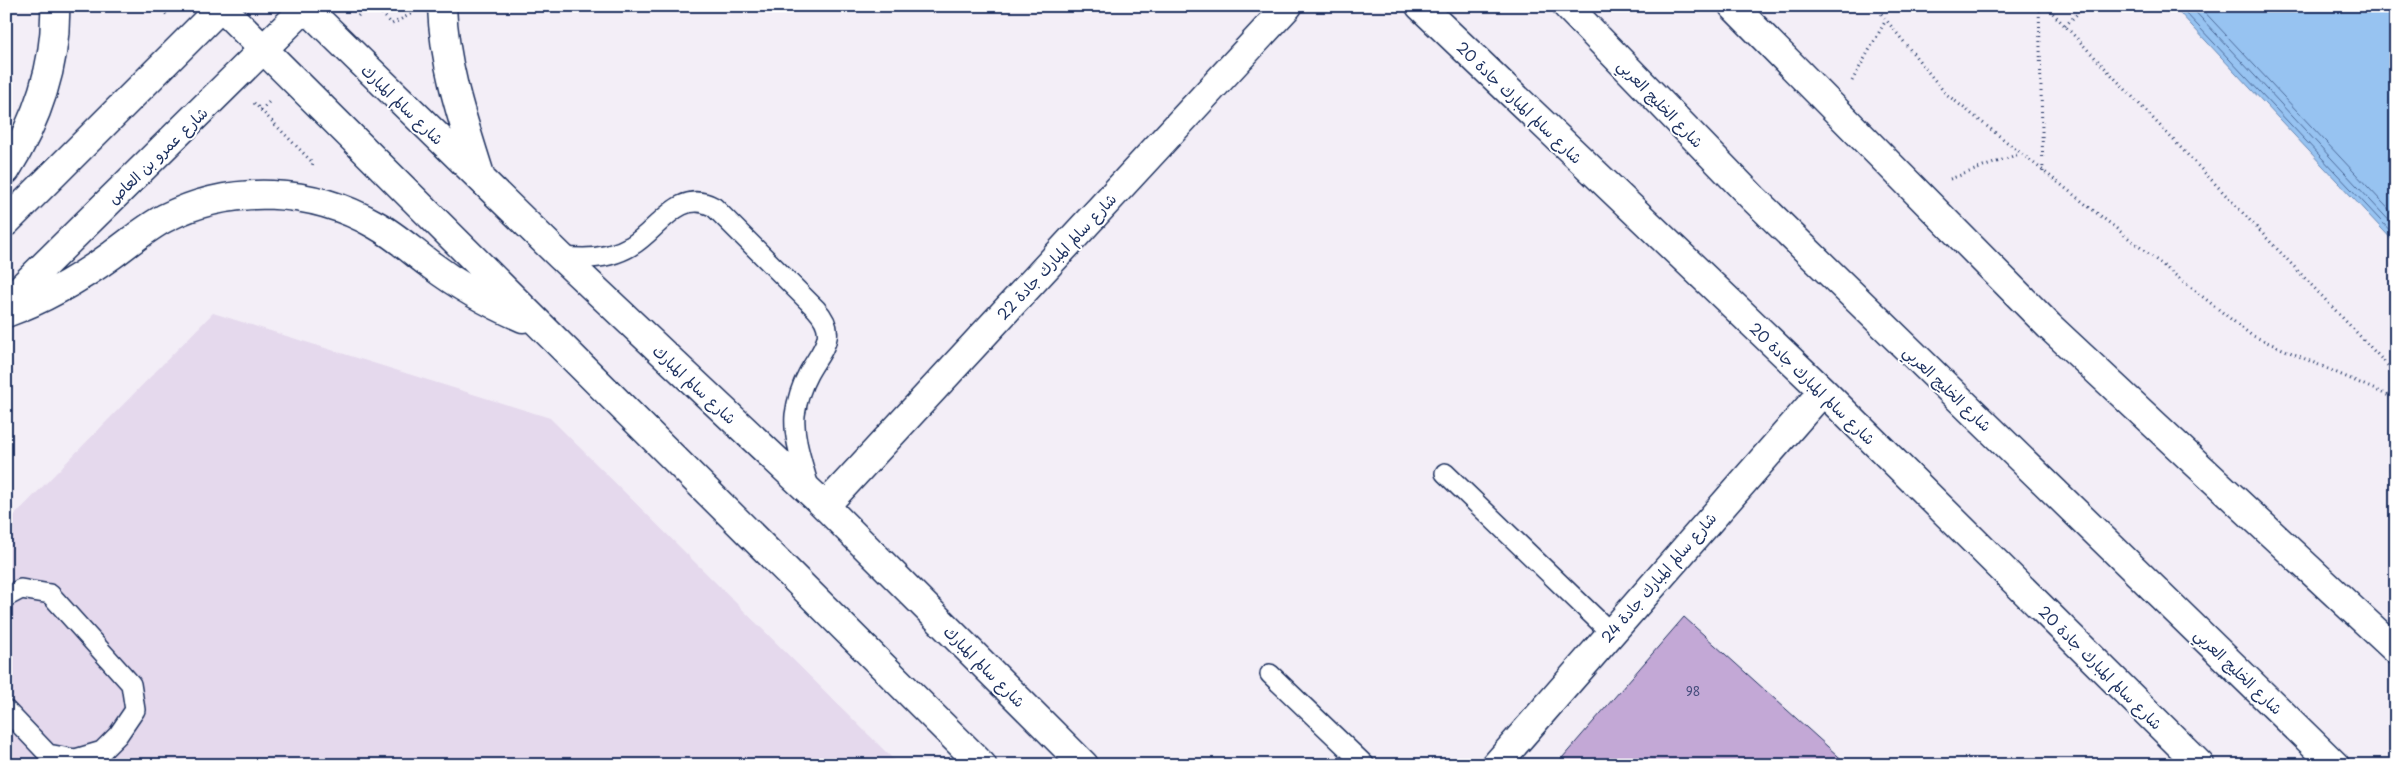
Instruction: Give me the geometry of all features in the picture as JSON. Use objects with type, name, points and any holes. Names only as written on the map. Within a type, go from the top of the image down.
[{"type":"main road","points":[[6,170],[20,148],[35,116],[46,82],[53,47],[55,6]]},
{"type":"main road","name":"شارع سالم المبارك جادة 22","points":[[817,499],[1288,6]]},
{"type":"main road","name":"شارع سالم المبارك جادة 20","points":[[1420,6],[1823,391],[2200,765]]},
{"type":"main road","name":"شارع الخليج العربي","points":[[1567,6],[1753,198],[2335,765]]},
{"type":"main road","points":[[1733,6],[2049,326],[2396,650]]},
{"type":"main road","points":[[6,222],[221,7],[982,765]]},
{"type":"main road","name":"شارع سالم المبارك","points":[[305,7],[482,182],[817,499],[1084,765]]},
{"type":"main road","name":"شارع عمرو بن العاص","points":[[6,303],[264,50],[305,7]]},
{"type":"main road","points":[[431,8],[443,34],[448,68],[482,182]]},
{"type":"main road","points":[[6,313],[58,290],[165,218],[191,207],[219,199],[275,194],[312,199],[353,213],[399,239],[432,266],[467,289],[542,327]]},
{"type":"main road","name":"شارع سالم المبارك جادة 24","points":[[1496,765],[1610,632],[1823,391]]},
{"type":"lane","points":[[560,256],[578,259],[613,254],[644,237],[685,202],[695,201],[714,207],[816,309],[823,317],[827,327],[825,347],[809,372],[797,403],[796,433],[817,499]]},
{"type":"lane","points":[[1445,473],[1610,632]]},
{"type":"lane","points":[[6,597],[21,590],[50,594],[131,684],[135,710],[101,758],[61,761],[48,754],[6,710]]},
{"type":"lane","points":[[1270,674],[1365,765]]},
{"type":"path","points":[[375,6],[392,24],[431,8]]},
{"type":"path","points":[[1875,6],[1945,93],[2251,335],[2396,399]]},
{"type":"path","points":[[2039,6],[2043,172]]},
{"type":"path","points":[[2046,6],[2396,374]]},
{"type":"path","points":[[2065,26],[2085,6]]},
{"type":"path","points":[[1836,110],[1886,20]]},
{"type":"path","points":[[1916,191],[2020,154]]},
{"type":"shaded area","points":[[213,313],[550,418],[899,765],[6,765],[6,524]]},
{"type":"water","points":[[2179,6],[2396,6],[2396,244],[2178,11]]},
{"type":"building","points":[[1684,617],[1848,765],[1556,765]]}]
